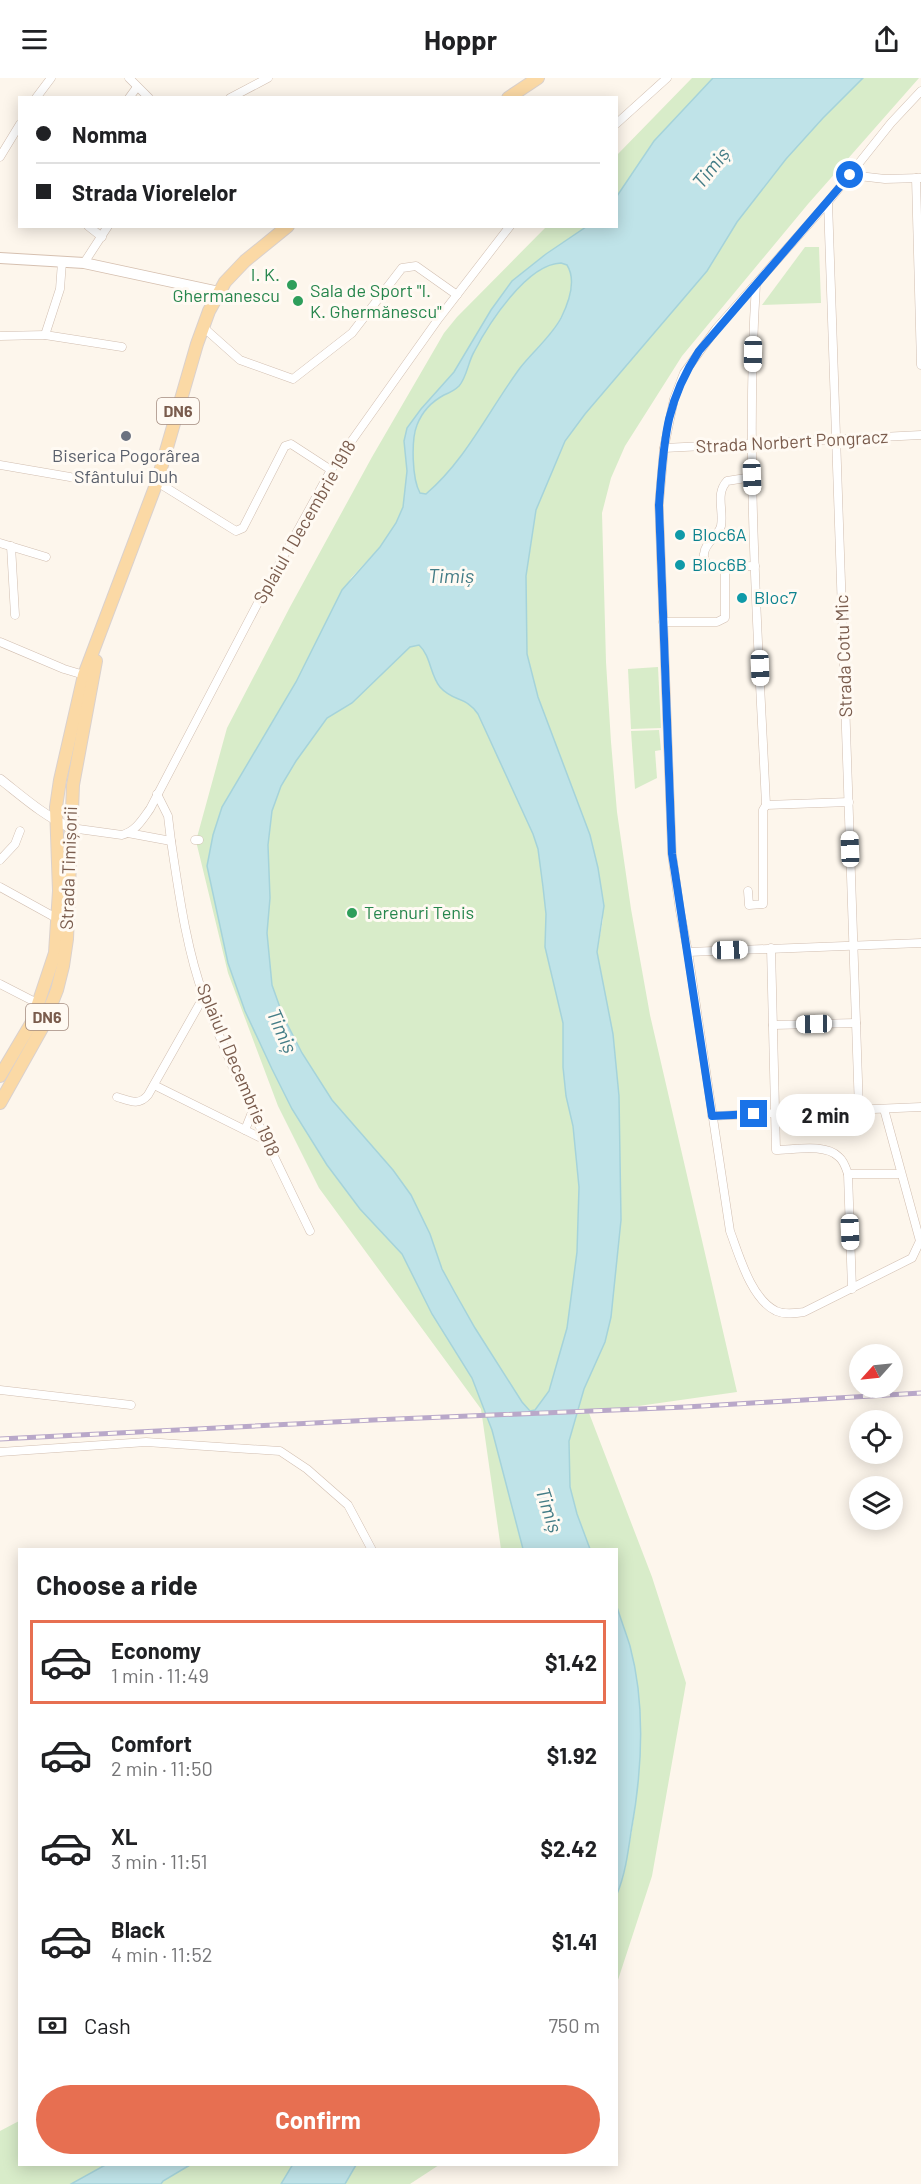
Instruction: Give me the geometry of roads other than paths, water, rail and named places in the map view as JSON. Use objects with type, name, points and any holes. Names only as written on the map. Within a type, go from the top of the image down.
[{"type":"main road","points":[[511,96],[538,78]]},
{"type":"main road","name":"Strada Timișorii","points":[[0,1076],[32,1022],[55,953],[60,891],[56,821],[60,780],[84,675],[158,482],[203,327],[225,282],[244,261],[280,229]]},
{"type":"main road","points":[[0,258],[84,263],[219,292]]},
{"type":"main road","name":"Strada Timișorii","points":[[0,1103],[42,1029],[57,990],[63,966],[67,939],[73,785],[105,622]]},
{"type":"street","points":[[38,96],[51,78]]},
{"type":"street","points":[[129,78],[147,96]]},
{"type":"street","points":[[234,96],[267,78]]},
{"type":"street","points":[[618,122],[667,78]]},
{"type":"street","points":[[130,96],[137,87]]},
{"type":"street","points":[[884,1109],[920,1242],[912,1258],[804,1312],[789,1314],[776,1311],[758,1295],[745,1273],[730,1231],[672,854],[659,505],[664,448],[674,399],[684,373],[716,329],[828,202],[891,123],[921,91]]},
{"type":"street","points":[[0,157],[18,127]]},
{"type":"street","points":[[850,175],[885,179],[918,178],[921,365]]},
{"type":"street","name":"Strada Cotu Mic","points":[[828,202],[859,1110]]},
{"type":"street","points":[[91,228],[102,237]]},
{"type":"street","points":[[84,263],[107,228]]},
{"type":"street","name":"Splaiul 1 Decembrie 1918","points":[[128,833],[139,825],[157,794],[260,598],[331,470],[457,295],[508,228]]},
{"type":"street","points":[[45,334],[60,289],[62,262]]},
{"type":"street","points":[[203,327],[240,360],[293,379],[352,333],[402,268],[416,266],[457,295]]},
{"type":"street","points":[[748,891],[748,905],[763,904],[763,810],[766,805],[752,477],[756,285]]},
{"type":"street","points":[[0,336],[45,334],[122,347]]},
{"type":"street","name":"Strada Norbert Pongracz","points":[[664,448],[921,435]]},
{"type":"street","points":[[158,482],[236,531],[243,528],[288,444],[331,470]]},
{"type":"street","points":[[0,465],[70,477]]},
{"type":"street","points":[[752,477],[727,481],[722,486],[721,525],[703,552],[704,560],[708,565],[755,566]]},
{"type":"street","points":[[0,543],[46,557]]},
{"type":"street","points":[[11,546],[15,615]]},
{"type":"street","points":[[663,622],[722,621],[726,613],[725,567]]},
{"type":"street","points":[[0,642],[84,675]]},
{"type":"street","points":[[0,779],[56,821],[71,828],[122,835],[128,833],[171,841]]},
{"type":"street","name":"Splaiul 1 Decembrie 1918","points":[[157,794],[168,816],[183,918],[204,996],[252,1110],[310,1231]]},
{"type":"street","points":[[766,805],[849,802]]},
{"type":"street","points":[[0,860],[15,844],[20,831]]},
{"type":"street","points":[[0,887],[58,919]]},
{"type":"street","points":[[688,952],[921,943]]},
{"type":"street","points":[[771,948],[776,1150],[823,1149],[840,1157],[848,1174],[852,1289]]},
{"type":"street","points":[[0,984],[39,1004]]},
{"type":"street","points":[[117,1097],[134,1103],[143,1101],[204,996]]},
{"type":"street","points":[[773,1024],[856,1023]]},
{"type":"street","points":[[154,1085],[267,1142]]},
{"type":"street","points":[[712,1116],[921,1107]]},
{"type":"street","points":[[244,1130],[252,1110]]},
{"type":"street","points":[[848,1174],[901,1174]]},
{"type":"street","points":[[0,1390],[131,1406]]},
{"type":"street","points":[[0,1452],[146,1442],[280,1451],[307,1469],[348,1505],[371,1548]]},
{"type":"water","name":"Timiș","points":[[713,78],[863,78],[786,159],[737,222],[707,271],[585,414],[565,441],[536,510],[526,576],[527,654],[538,697],[590,835],[598,868],[604,906],[597,952],[613,1034],[619,1096],[621,1220],[611,1317],[605,1342],[584,1389],[569,1441],[570,1487],[590,1548],[523,1548],[492,1430],[472,1378],[432,1314],[402,1254],[360,1209],[327,1165],[292,1109],[245,1011],[228,963],[207,866],[213,835],[222,807],[296,682],[342,590],[380,547],[396,523],[403,507],[407,471],[404,441],[407,428],[454,372],[491,310],[512,281],[585,228],[618,228],[618,195],[654,141]],"holes":[[[561,263],[567,265],[572,285],[567,305],[557,325],[520,368],[453,466],[426,494],[420,493],[415,479],[413,449],[415,432],[422,416],[435,401],[459,386],[481,340],[499,311],[522,284],[548,266]],[[419,645],[440,687],[450,695],[469,704],[478,714],[533,834],[538,849],[546,914],[545,947],[563,1023],[563,1067],[566,1096],[573,1126],[579,1187],[577,1252],[567,1328],[549,1391],[535,1410],[530,1411],[475,1328],[454,1291],[442,1269],[430,1234],[411,1195],[393,1170],[332,1100],[302,1053],[283,1016],[272,985],[267,933],[270,898],[268,845],[272,811],[281,786],[327,718],[352,703],[410,647]]]},
{"type":"water","points":[[618,1610],[635,1669],[641,1739],[635,1809],[618,1891]]},
{"type":"water","points":[[103,2166],[188,2166],[161,2184],[71,2184]]},
{"type":"water","points":[[292,2166],[355,2166],[345,2184],[281,2184]]},
{"type":"railway","points":[[0,1439],[686,1407],[921,1393]]},
{"type":"place","name":"I. K. Ghermanescu","points":[[292,285]]},
{"type":"place","name":"Sala de Sport \"I. K. Ghermănescu\"","points":[[298,301]]},
{"type":"place","name":"Biserica Pogorârea Sfântului Duh","points":[[126,436]]},
{"type":"place","name":"Bloc6A","points":[[680,535]]},
{"type":"place","name":"Bloc6B","points":[[680,565]]},
{"type":"place","name":"Bloc7","points":[[742,598]]},
{"type":"place","name":"Terenuri Tenis","points":[[352,913]]}]
